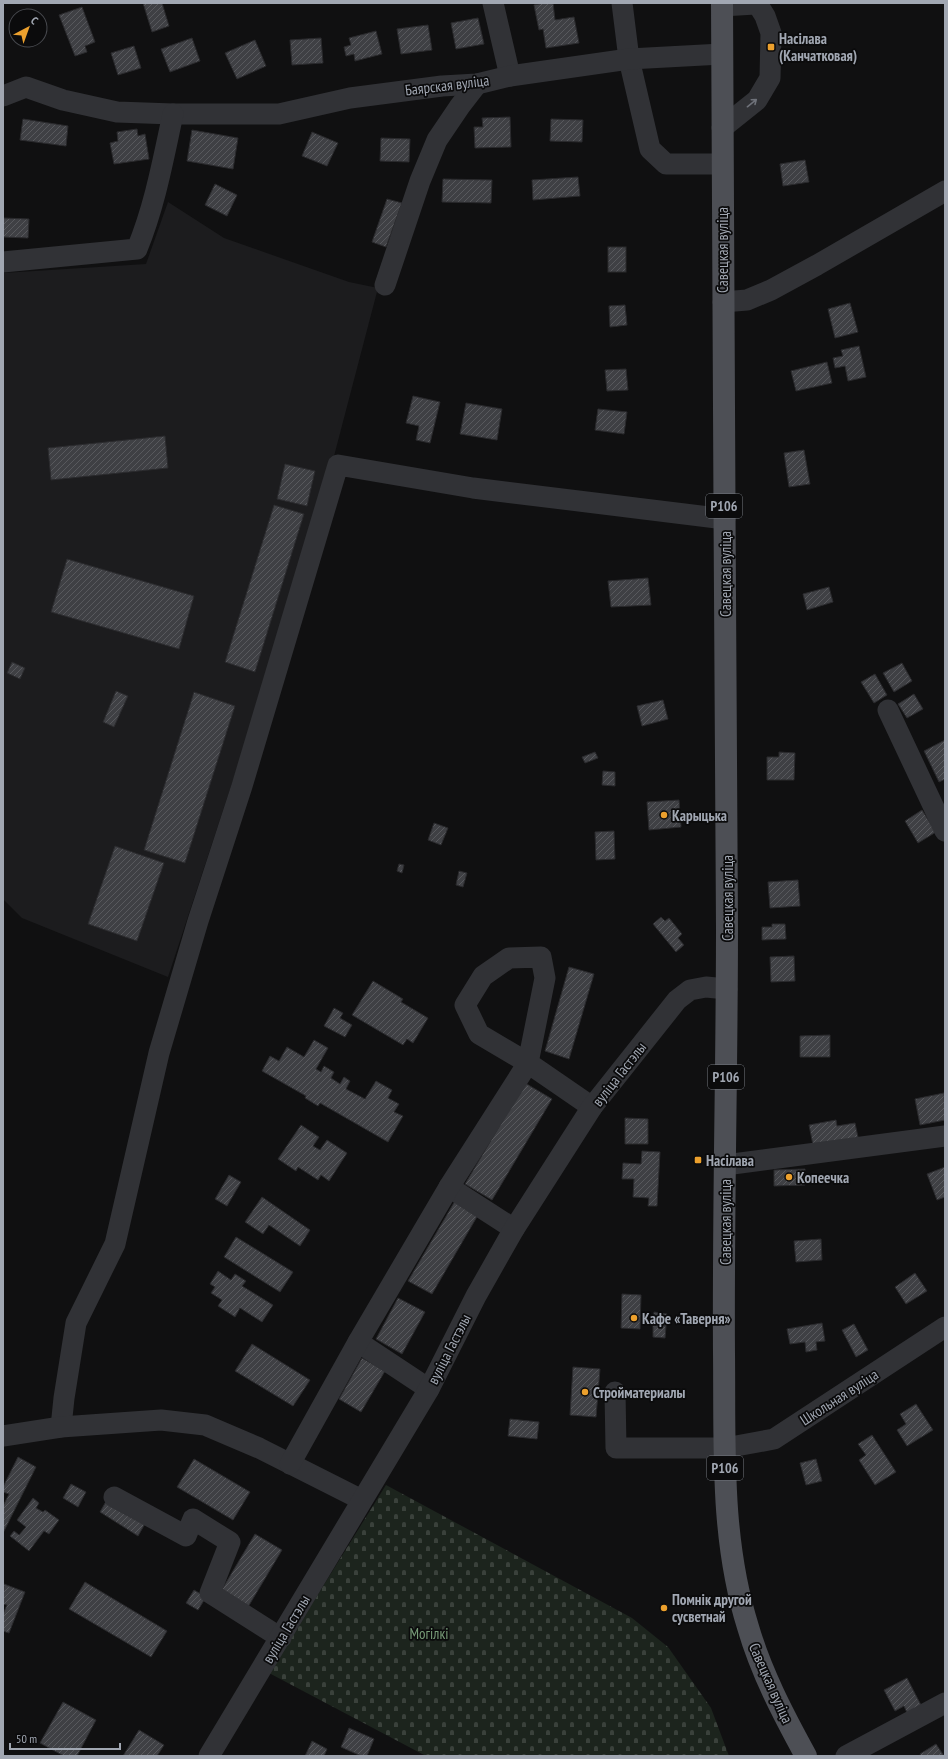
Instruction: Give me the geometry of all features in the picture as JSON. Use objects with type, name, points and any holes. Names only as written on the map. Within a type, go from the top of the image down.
[{"type":"main road","name":"Савецкая вуліца","points":[[722,11],[727,989],[725,1165],[725,1448],[727,1519],[738,1590],[747,1625],[762,1667],[806,1756]]},
{"type":"street","points":[[493,3],[510,76]]},
{"type":"street","points":[[622,3],[629,60],[650,149],[666,164],[722,164]]},
{"type":"street","points":[[722,11],[755,4],[760,8],[765,16],[772,34],[770,78],[756,100],[722,128]]},
{"type":"street","name":"Баярская вуліца","points":[[3,96],[26,87],[64,100],[118,112],[173,114],[279,114],[350,98],[442,86],[477,84],[510,76],[629,60],[722,54]]},
{"type":"street","points":[[385,285],[420,181],[437,140],[477,84]]},
{"type":"street","points":[[3,262],[137,249],[148,222],[173,114]]},
{"type":"street","points":[[723,302],[747,300],[771,290],[817,266],[945,191]]},
{"type":"street","points":[[61,1427],[76,1323],[115,1244],[159,1053],[198,921],[242,786],[338,465],[473,488],[725,519]]},
{"type":"street","points":[[888,710],[945,831]]},
{"type":"street","points":[[290,1464],[358,1342],[449,1187],[528,1063],[545,978],[540,957],[510,958],[484,976],[465,1005],[480,1034],[528,1063],[592,1107]]},
{"type":"street","name":"вуліца Гастэлы","points":[[209,1756],[429,1390],[476,1296],[514,1229],[592,1107],[677,1000],[690,990],[706,987],[727,989]]},
{"type":"street","points":[[725,1165],[945,1136]]},
{"type":"street","points":[[449,1187],[514,1229]]},
{"type":"street","name":"Школьная вуліца","points":[[615,1392],[616,1448],[725,1448],[774,1439],[945,1328]]},
{"type":"street","points":[[358,1342],[429,1390]]},
{"type":"street","points":[[3,1436],[61,1427],[161,1420],[205,1425],[259,1448],[362,1500]]},
{"type":"street","points":[[114,1497],[186,1536],[193,1519],[230,1542],[210,1593],[281,1638]]},
{"type":"street","points":[[846,1756],[945,1703]]},
{"type":"shaded area","points":[[168,202],[224,238],[349,282],[378,288],[311,544],[168,977],[22,918],[3,899],[3,273],[146,264]]},
{"type":"green space","name":"Могілкі","points":[[386,1485],[632,1618],[668,1647],[711,1708],[729,1756],[426,1756],[269,1673]]},
{"type":"building","points":[[143,3],[162,3],[169,26],[152,32]]},
{"type":"building","points":[[553,3],[555,20],[574,17],[579,43],[546,48],[543,29],[539,30],[534,5]]},
{"type":"building","points":[[82,7],[95,42],[85,46],[87,52],[75,56],[59,15]]},
{"type":"building","points":[[478,18],[484,44],[456,49],[451,23]]},
{"type":"building","points":[[428,25],[432,50],[401,54],[397,29]]},
{"type":"building","points":[[376,31],[382,54],[355,61],[354,54],[346,56],[344,47],[351,45],[349,38]]},
{"type":"building","points":[[192,38],[200,61],[170,72],[161,49]]},
{"type":"building","points":[[321,38],[323,63],[292,65],[290,40]]},
{"type":"building","points":[[255,40],[266,66],[237,79],[225,53]]},
{"type":"building","points":[[134,46],[141,68],[118,75],[111,53]]},
{"type":"building","points":[[510,117],[511,147],[475,148],[474,127],[483,127],[482,118]]},
{"type":"building","points":[[23,119],[68,126],[66,146],[20,140]]},
{"type":"building","points":[[551,119],[583,120],[582,142],[550,141]]},
{"type":"building","points":[[137,129],[138,136],[145,134],[149,159],[114,164],[110,143],[118,141],[117,132]]},
{"type":"building","points":[[192,130],[238,138],[233,169],[187,161]]},
{"type":"building","points":[[312,132],[338,143],[327,166],[302,156]]},
{"type":"building","points":[[381,138],[410,139],[409,162],[380,161]]},
{"type":"building","points":[[805,160],[809,182],[783,186],[780,164]]},
{"type":"building","points":[[578,177],[580,196],[533,200],[532,180]]},
{"type":"building","points":[[443,179],[492,180],[491,203],[442,202]]},
{"type":"building","points":[[215,184],[237,195],[227,216],[205,205]]},
{"type":"building","points":[[387,199],[402,203],[386,247],[372,242]]},
{"type":"building","points":[[3,218],[29,219],[28,238],[3,237]]},
{"type":"building","points":[[608,247],[626,247],[626,272],[608,272]]},
{"type":"building","points":[[850,303],[858,332],[835,338],[828,309]]},
{"type":"building","points":[[625,305],[627,325],[610,327],[609,306]]},
{"type":"building","points":[[859,346],[866,377],[848,381],[845,366],[835,368],[833,358],[843,356],[841,350]]},
{"type":"building","points":[[827,362],[832,383],[796,391],[791,371]]},
{"type":"building","points":[[626,369],[628,390],[607,391],[605,370]]},
{"type":"building","points":[[413,396],[440,402],[430,443],[416,440],[419,426],[406,423]]},
{"type":"building","points":[[466,403],[502,409],[497,440],[460,434]]},
{"type":"building","points":[[598,409],[627,412],[624,434],[595,430]]},
{"type":"building","points":[[165,436],[168,468],[51,480],[48,448]]},
{"type":"building","points":[[804,450],[810,484],[789,487],[784,453]]},
{"type":"building","points":[[285,464],[315,471],[307,506],[277,499]]},
{"type":"building","points":[[274,505],[304,514],[255,672],[225,662]]},
{"type":"building","points":[[67,559],[194,596],[179,649],[51,612]]},
{"type":"building","points":[[648,578],[651,605],[611,607],[608,581]]},
{"type":"building","points":[[829,587],[833,602],[807,610],[803,594]]},
{"type":"building","points":[[12,662],[25,668],[20,679],[7,673]]},
{"type":"building","points":[[902,663],[912,681],[894,692],[883,673]]},
{"type":"building","points":[[875,674],[887,695],[874,703],[861,682]]},
{"type":"building","points":[[116,691],[128,696],[114,727],[103,722]]},
{"type":"building","points":[[194,692],[235,706],[185,863],[144,850]]},
{"type":"building","points":[[914,694],[923,709],[907,718],[898,704]]},
{"type":"building","points":[[663,700],[668,719],[642,726],[637,706]]},
{"type":"building","points":[[945,740],[945,779],[939,782],[924,751]]},
{"type":"building","points":[[595,752],[598,758],[585,763],[582,757]]},
{"type":"building","points":[[779,752],[795,753],[794,780],[767,780],[767,757],[779,757]]},
{"type":"building","points":[[603,771],[615,772],[615,786],[602,785]]},
{"type":"building","name":"Карыцька","points":[[679,800],[681,827],[649,830],[647,802]]},
{"type":"building","points":[[922,810],[936,832],[918,843],[905,821]]},
{"type":"building","points":[[434,823],[448,828],[441,845],[428,840]]},
{"type":"building","points":[[614,831],[615,859],[596,860],[595,832]]},
{"type":"building","points":[[115,846],[164,863],[137,941],[88,924]]},
{"type":"building","points":[[399,864],[404,865],[402,873],[397,871]]},
{"type":"building","points":[[459,871],[467,873],[463,887],[456,885]]},
{"type":"building","points":[[798,880],[800,906],[770,908],[768,882]]},
{"type":"building","points":[[661,917],[665,921],[669,918],[682,934],[678,938],[684,945],[676,952],[653,924]]},
{"type":"building","points":[[772,924],[785,924],[786,939],[762,940],[762,927],[772,927]]},
{"type":"building","points":[[794,956],[795,981],[771,982],[770,957]]},
{"type":"building","points":[[569,967],[594,974],[569,1059],[545,1051]]},
{"type":"building","points":[[373,981],[403,999],[401,1002],[428,1018],[413,1043],[407,1039],[403,1045],[352,1015]]},
{"type":"building","points":[[334,1008],[343,1013],[340,1018],[352,1025],[345,1037],[324,1026]]},
{"type":"building","points":[[830,1035],[830,1057],[800,1057],[800,1036]]},
{"type":"building","points":[[314,1040],[328,1048],[316,1069],[321,1072],[324,1066],[334,1072],[331,1078],[340,1084],[344,1077],[350,1081],[346,1089],[365,1099],[376,1081],[392,1090],[388,1098],[399,1104],[394,1112],[403,1116],[388,1142],[320,1103],[318,1106],[305,1098],[306,1096],[262,1071],[270,1056],[279,1061],[287,1047],[304,1057]]},
{"type":"building","points":[[525,1083],[552,1099],[492,1200],[465,1184]]},
{"type":"building","points":[[944,1093],[945,1120],[920,1125],[915,1099]]},
{"type":"building","points":[[625,1118],[648,1119],[648,1144],[625,1144]]},
{"type":"building","points":[[836,1120],[837,1126],[855,1123],[859,1142],[814,1150],[809,1125]]},
{"type":"building","points":[[301,1125],[319,1137],[313,1146],[320,1150],[327,1140],[347,1153],[329,1181],[321,1175],[318,1180],[298,1167],[296,1171],[278,1159]]},
{"type":"building","points":[[642,1151],[660,1152],[657,1206],[648,1206],[649,1198],[633,1197],[634,1179],[622,1179],[623,1163],[641,1164]]},
{"type":"building","points":[[945,1167],[945,1197],[937,1200],[927,1174]]},
{"type":"building","name":"Копеечка","points":[[805,1169],[805,1185],[774,1186],[774,1170]]},
{"type":"building","points":[[229,1175],[241,1182],[227,1206],[215,1199]]},
{"type":"building","points":[[262,1197],[310,1230],[300,1246],[269,1225],[263,1234],[245,1222]]},
{"type":"building","points":[[455,1201],[478,1215],[432,1294],[408,1281]]},
{"type":"building","points":[[236,1237],[293,1272],[280,1292],[224,1257]]},
{"type":"building","points":[[821,1239],[822,1260],[796,1262],[794,1241]]},
{"type":"building","points":[[218,1271],[231,1280],[235,1274],[246,1281],[242,1286],[273,1305],[262,1322],[240,1308],[235,1317],[218,1306],[222,1300],[211,1293],[215,1287],[210,1284]]},
{"type":"building","points":[[915,1273],[927,1291],[906,1304],[895,1287]]},
{"type":"building","points":[[622,1294],[641,1295],[640,1329],[621,1328]]},
{"type":"building","points":[[398,1298],[425,1312],[402,1354],[376,1339]]},
{"type":"building","points":[[654,1312],[667,1314],[666,1326],[653,1325]]},
{"type":"building","points":[[822,1323],[825,1341],[816,1342],[817,1350],[806,1352],[805,1342],[790,1344],[787,1329]]},
{"type":"building","points":[[854,1324],[868,1350],[856,1357],[842,1330]]},
{"type":"building","points":[[653,1325],[666,1326],[665,1338],[653,1337]]},
{"type":"building","points":[[252,1344],[310,1380],[293,1406],[235,1371]]},
{"type":"building","points":[[362,1358],[385,1371],[361,1412],[339,1399]]},
{"type":"building","name":"Стройматериалы","points":[[573,1367],[600,1369],[596,1417],[570,1415]]},
{"type":"building","points":[[916,1404],[933,1430],[907,1446],[897,1430],[906,1424],[900,1414]]},
{"type":"building","points":[[510,1419],[539,1422],[537,1439],[508,1436]]},
{"type":"building","points":[[872,1435],[896,1472],[875,1485],[859,1460],[866,1455],[858,1444]]},
{"type":"building","points":[[18,1457],[36,1467],[3,1533],[3,1506],[9,1494],[3,1492],[3,1487]]},
{"type":"building","points":[[194,1459],[250,1492],[233,1520],[177,1487]]},
{"type":"building","points":[[816,1459],[822,1481],[806,1485],[800,1463]]},
{"type":"building","points":[[71,1484],[86,1492],[78,1507],[63,1498]]},
{"type":"building","points":[[33,1498],[39,1503],[36,1508],[43,1512],[45,1510],[59,1520],[49,1534],[44,1531],[29,1551],[10,1536],[14,1531],[19,1535],[26,1527],[17,1520]]},
{"type":"building","points":[[108,1498],[146,1522],[138,1536],[100,1512]]},
{"type":"building","points":[[255,1534],[282,1550],[248,1607],[221,1591]]},
{"type":"building","points":[[85,1582],[167,1631],[151,1657],[69,1609]]},
{"type":"building","points":[[4,1584],[25,1592],[9,1633],[3,1631],[3,1614],[7,1605],[3,1604]]},
{"type":"building","points":[[194,1590],[206,1597],[198,1610],[186,1603]]},
{"type":"building","points":[[907,1678],[922,1707],[908,1715],[904,1706],[895,1711],[884,1690]]},
{"type":"building","points":[[63,1702],[96,1720],[77,1756],[64,1756],[40,1743]]},
{"type":"building","points":[[349,1728],[374,1739],[367,1756],[361,1756],[341,1747]]},
{"type":"building","points":[[139,1730],[164,1745],[157,1756],[123,1756]]},
{"type":"building","points":[[312,1741],[327,1749],[324,1756],[305,1756]]},
{"type":"building","points":[[936,1744],[944,1756],[921,1756],[920,1754]]},
{"type":"place","name":"Насілава (Канчатковая)","points":[[771,47]]},
{"type":"place","name":"Карыцька","points":[[664,815]]},
{"type":"place","name":"Насілава","points":[[698,1160]]},
{"type":"place","name":"Копеечка","points":[[789,1177]]},
{"type":"place","name":"Кафе «Таверня»","points":[[634,1318]]},
{"type":"place","name":"Стройматериалы","points":[[585,1392]]},
{"type":"place","name":"Помнік другой сусветнай","points":[[664,1608]]}]
